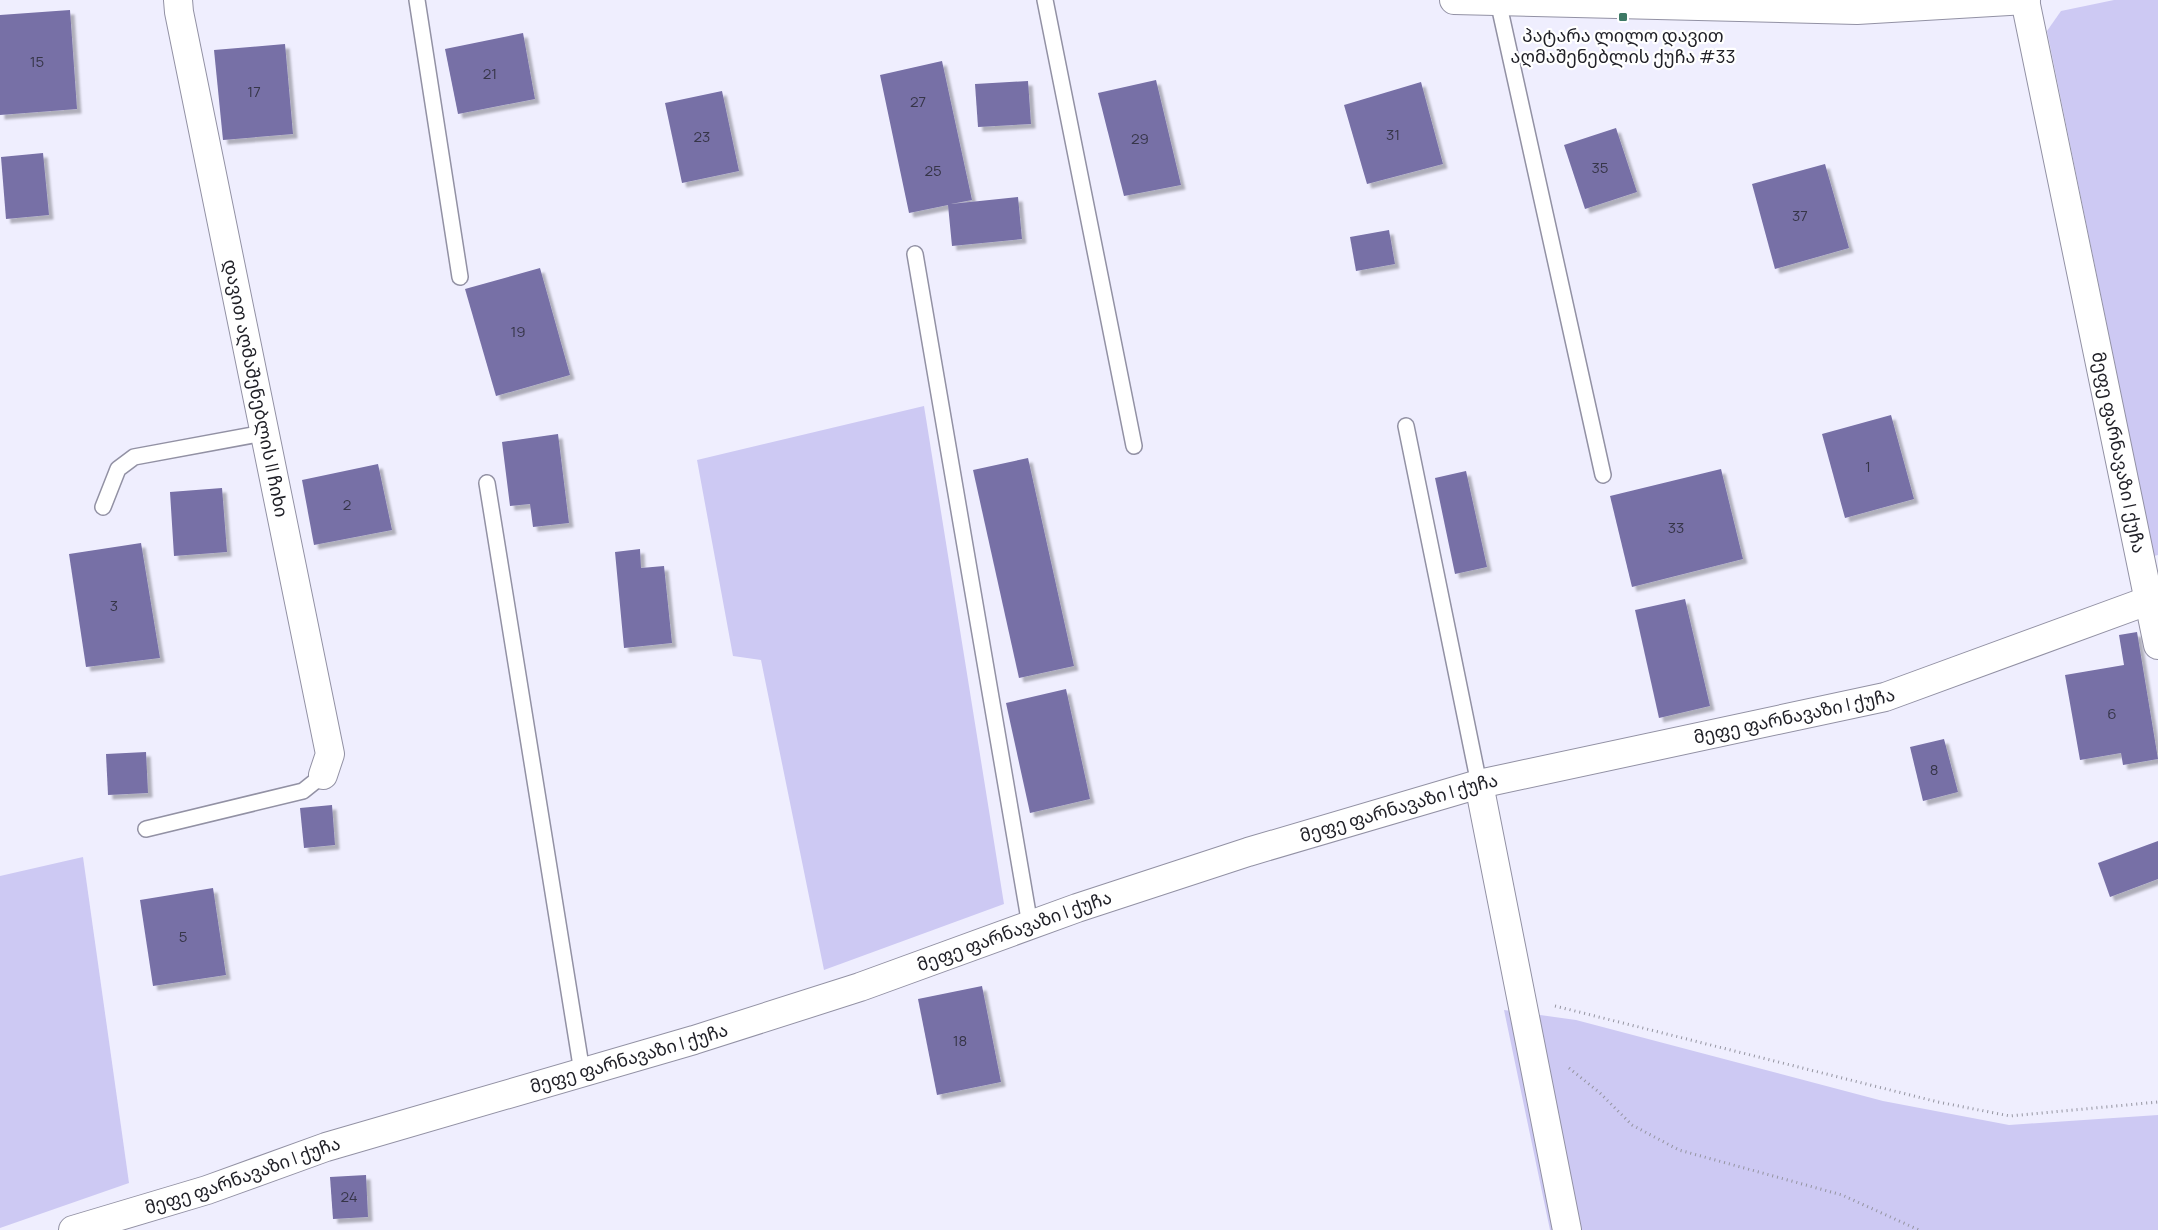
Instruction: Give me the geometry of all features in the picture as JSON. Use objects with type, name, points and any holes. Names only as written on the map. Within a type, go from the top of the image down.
[{"type":"street","name":"დავით აღმაშენებლის II ჩიხი","points":[[178,0],[330,754],[323,775]]},
{"type":"street","points":[[1454,0],[1856,5],[2025,0]]},
{"type":"street","name":"მეფე ფარნავაზი I ქუჩა","points":[[73,1230],[207,1190],[326,1147],[694,1040],[860,987],[1030,925],[1248,852],[1479,784],[1884,697],[2150,600],[2025,0]]},
{"type":"street","points":[[2150,600],[2158,646]]},
{"type":"street","points":[[1479,784],[1567,1230]]},
{"type":"lane","points":[[418,0],[460,277]]},
{"type":"lane","points":[[1045,0],[1134,446]]},
{"type":"lane","points":[[1498,1],[1603,475]]},
{"type":"lane","points":[[915,254],[1030,925]]},
{"type":"lane","points":[[1406,426],[1479,784]]},
{"type":"lane","points":[[103,506],[118,469],[134,457],[264,433]]},
{"type":"lane","points":[[487,483],[582,1072]]},
{"type":"lane","points":[[146,829],[303,791],[323,775]]},
{"type":"path","points":[[1521,998],[1938,1102],[2010,1116],[2158,1102]]},
{"type":"path","points":[[1531,1047],[1558,1060],[1600,1093],[1632,1125],[1679,1150],[1842,1195],[1918,1230]]},
{"type":"shaded area","points":[[2114,0],[2158,0],[2158,555],[2154,556],[2047,31],[2061,11]]},
{"type":"shaded area","points":[[924,406],[1004,904],[824,970],[761,660],[733,656],[697,460]]},
{"type":"shaded area","points":[[83,857],[129,1183],[0,1228],[0,876]]},
{"type":"shaded area","points":[[1504,1010],[1576,1020],[1883,1101],[2009,1125],[2158,1115],[2158,1230],[1550,1230]]},
{"type":"building","points":[[70,10],[77,109],[0,115],[0,15]]},
{"type":"building","points":[[523,33],[535,99],[458,114],[445,49]]},
{"type":"building","points":[[285,44],[293,134],[223,140],[214,50]]},
{"type":"building","points":[[942,61],[972,200],[951,204],[1018,197],[1022,239],[952,246],[948,205],[909,213],[880,75]]},
{"type":"building","points":[[1156,80],[1181,185],[1124,196],[1098,93]]},
{"type":"building","points":[[1028,81],[1031,124],[978,127],[975,84]]},
{"type":"building","points":[[1421,82],[1443,164],[1367,184],[1344,105]]},
{"type":"building","points":[[722,91],[739,171],[682,183],[665,103]]},
{"type":"building","points":[[1616,128],[1637,192],[1585,209],[1564,145]]},
{"type":"building","points":[[43,153],[49,215],[6,219],[1,157]]},
{"type":"building","points":[[1825,164],[1849,248],[1775,269],[1752,184]]},
{"type":"building","points":[[1389,230],[1395,264],[1356,271],[1350,237]]},
{"type":"building","points":[[540,268],[570,375],[496,396],[465,289]]},
{"type":"building","points":[[1891,415],[1914,499],[1845,518],[1822,434]]},
{"type":"building","points":[[558,434],[569,523],[533,527],[530,504],[510,506],[502,442]]},
{"type":"building","points":[[1028,458],[1074,666],[1019,678],[973,470]]},
{"type":"building","points":[[378,464],[392,530],[314,545],[302,480]]},
{"type":"building","points":[[1721,469],[1743,559],[1632,587],[1610,496]]},
{"type":"building","points":[[1466,471],[1487,567],[1455,574],[1435,478]]},
{"type":"building","points":[[222,488],[227,552],[174,556],[170,492]]},
{"type":"building","points":[[141,543],[160,658],[86,667],[69,554]]},
{"type":"building","points":[[640,549],[641,568],[664,566],[672,643],[624,648],[615,552]]},
{"type":"building","points":[[1685,599],[1710,706],[1659,718],[1635,610]]},
{"type":"building","points":[[2137,632],[2158,759],[2123,765],[2121,753],[2080,760],[2065,675],[2124,665],[2119,635]]},
{"type":"building","points":[[1066,689],[1090,799],[1030,813],[1006,703]]},
{"type":"building","points":[[1944,739],[1958,792],[1923,801],[1910,747]]},
{"type":"building","points":[[146,752],[148,793],[108,795],[106,754]]},
{"type":"building","points":[[332,805],[335,845],[304,848],[300,808]]},
{"type":"building","points":[[2158,841],[2158,879],[2110,897],[2098,863]]},
{"type":"building","points":[[213,888],[226,975],[153,986],[140,900]]},
{"type":"building","points":[[982,986],[1001,1082],[937,1095],[918,999]]},
{"type":"building","points":[[366,1175],[368,1217],[333,1219],[330,1177]]},
{"type":"place","name":"პატარა ლილო დავით აღმაშენებლის ქუჩა #33","points":[[1623,17]]}]
